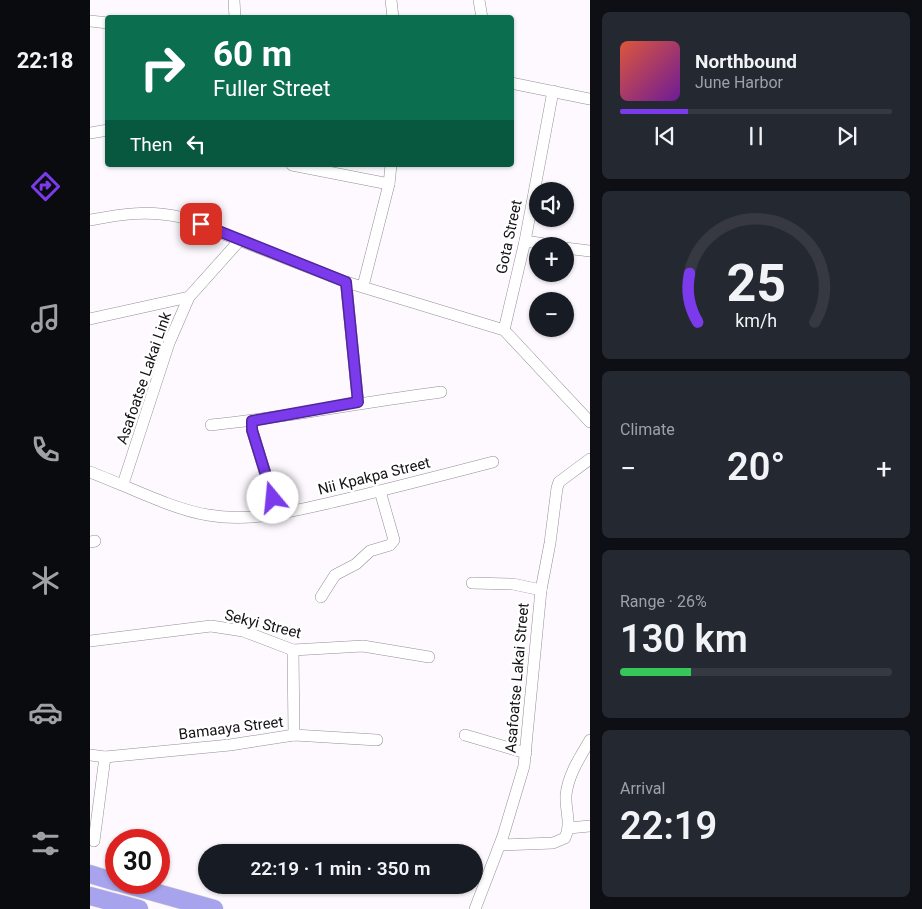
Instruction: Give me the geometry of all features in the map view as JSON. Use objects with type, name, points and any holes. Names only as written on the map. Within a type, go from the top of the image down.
[{"type":"highway","points":[[90,874],[105,878]]},
{"type":"highway","points":[[160,894],[214,909]]},
{"type":"highway","points":[[90,896],[125,907],[139,909]]},
{"type":"street","points":[[234,0],[235,15]]},
{"type":"street","points":[[391,0],[393,15]]},
{"type":"street","points":[[479,0],[482,15]]},
{"type":"street","points":[[90,21],[105,23]]},
{"type":"street","points":[[514,84],[590,99]]},
{"type":"street","name":"Gota Street","points":[[504,330],[525,241],[553,91]]},
{"type":"street","points":[[90,133],[105,130]]},
{"type":"street","points":[[302,167],[389,184]]},
{"type":"street","points":[[363,286],[389,184],[391,167]]},
{"type":"street","points":[[90,220],[130,212],[151,212],[194,221],[346,282],[504,330],[590,422]]},
{"type":"street","name":"Asafoatse Lakai Link","points":[[123,484],[169,342],[190,296],[240,240]]},
{"type":"street","points":[[525,241],[529,242]]},
{"type":"street","points":[[574,249],[590,252]]},
{"type":"street","points":[[346,282],[358,402]]},
{"type":"street","points":[[90,319],[190,296]]},
{"type":"street","points":[[211,426],[252,423],[358,402],[441,392]]},
{"type":"street","points":[[252,423],[278,515]]},
{"type":"street","name":"Asafoatse Lakai Street","points":[[475,909],[500,845],[520,784],[526,753],[541,590],[559,482],[590,459]]},
{"type":"street","name":"Nii Kpakpa Street","points":[[90,472],[181,508],[206,515],[254,518],[278,515],[493,462]]},
{"type":"street","points":[[321,597],[334,575],[356,564],[370,551],[390,545],[394,540],[380,491]]},
{"type":"street","points":[[472,583],[513,584],[541,590]]},
{"type":"street","name":"Sekyi Street","points":[[90,641],[211,626],[243,631],[293,650],[363,646],[429,657]]},
{"type":"street","points":[[293,650],[294,735]]},
{"type":"street","name":"Bamaaya Street","points":[[90,755],[105,757],[230,744],[294,735],[377,740]]},
{"type":"street","points":[[466,735],[526,753]]},
{"type":"street","points":[[500,845],[560,841],[565,838],[569,828],[566,797],[568,783],[590,740]]},
{"type":"street","points":[[94,841],[105,757]]},
{"type":"street","points":[[569,828],[590,826]]},
{"type":"route","points":[[201,224],[346,282],[358,402],[252,421],[252,430],[273,498]]}]
